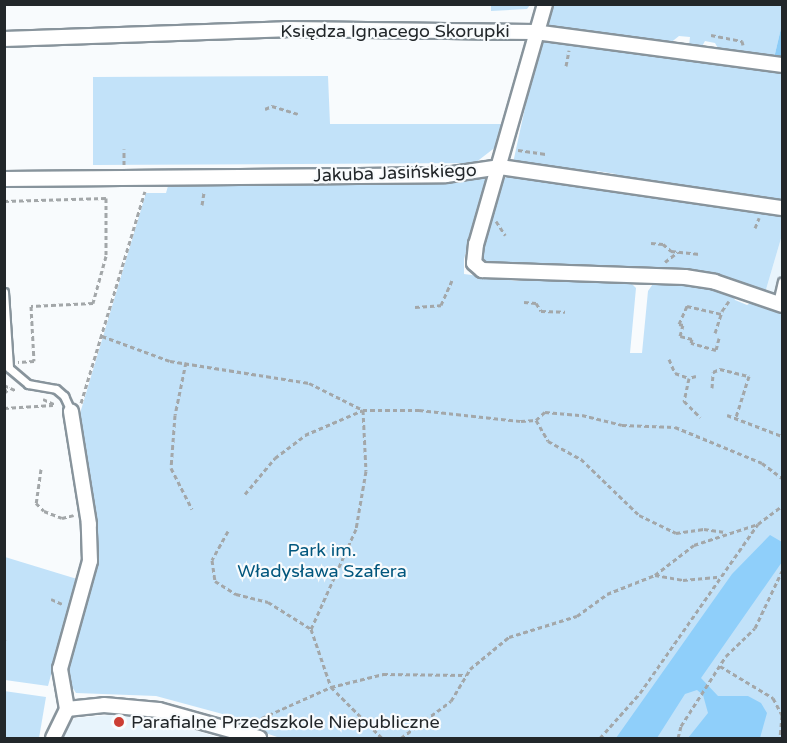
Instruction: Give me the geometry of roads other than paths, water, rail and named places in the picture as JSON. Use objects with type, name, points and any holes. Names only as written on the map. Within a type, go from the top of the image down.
[{"type":"street","points":[[545,4],[535,32],[506,148],[474,254],[474,263],[482,270],[685,277],[715,282],[780,304]]},
{"type":"street","name":"Księdza Ignacego Skorupki","points":[[4,39],[286,29],[535,32],[783,65]]},
{"type":"street","name":"Jakuba Jasińskiego","points":[[4,180],[151,176],[446,175],[500,167],[783,208]]},
{"type":"street","points":[[53,738],[67,709],[60,669],[90,561],[87,513],[69,414]]},
{"type":"street","points":[[67,709],[104,705],[159,710],[259,738]]},
{"type":"lane","points":[[780,304],[783,282]]},
{"type":"lane","points":[[4,292],[9,368],[28,384],[56,389],[64,396],[69,414]]},
{"type":"place","name":"Parafialne Przedszkole Niepubliczne","points":[[119,722]]},
{"type":"park label","name":"Park im. Władysława Szafera","points":[[322,561]]}]
